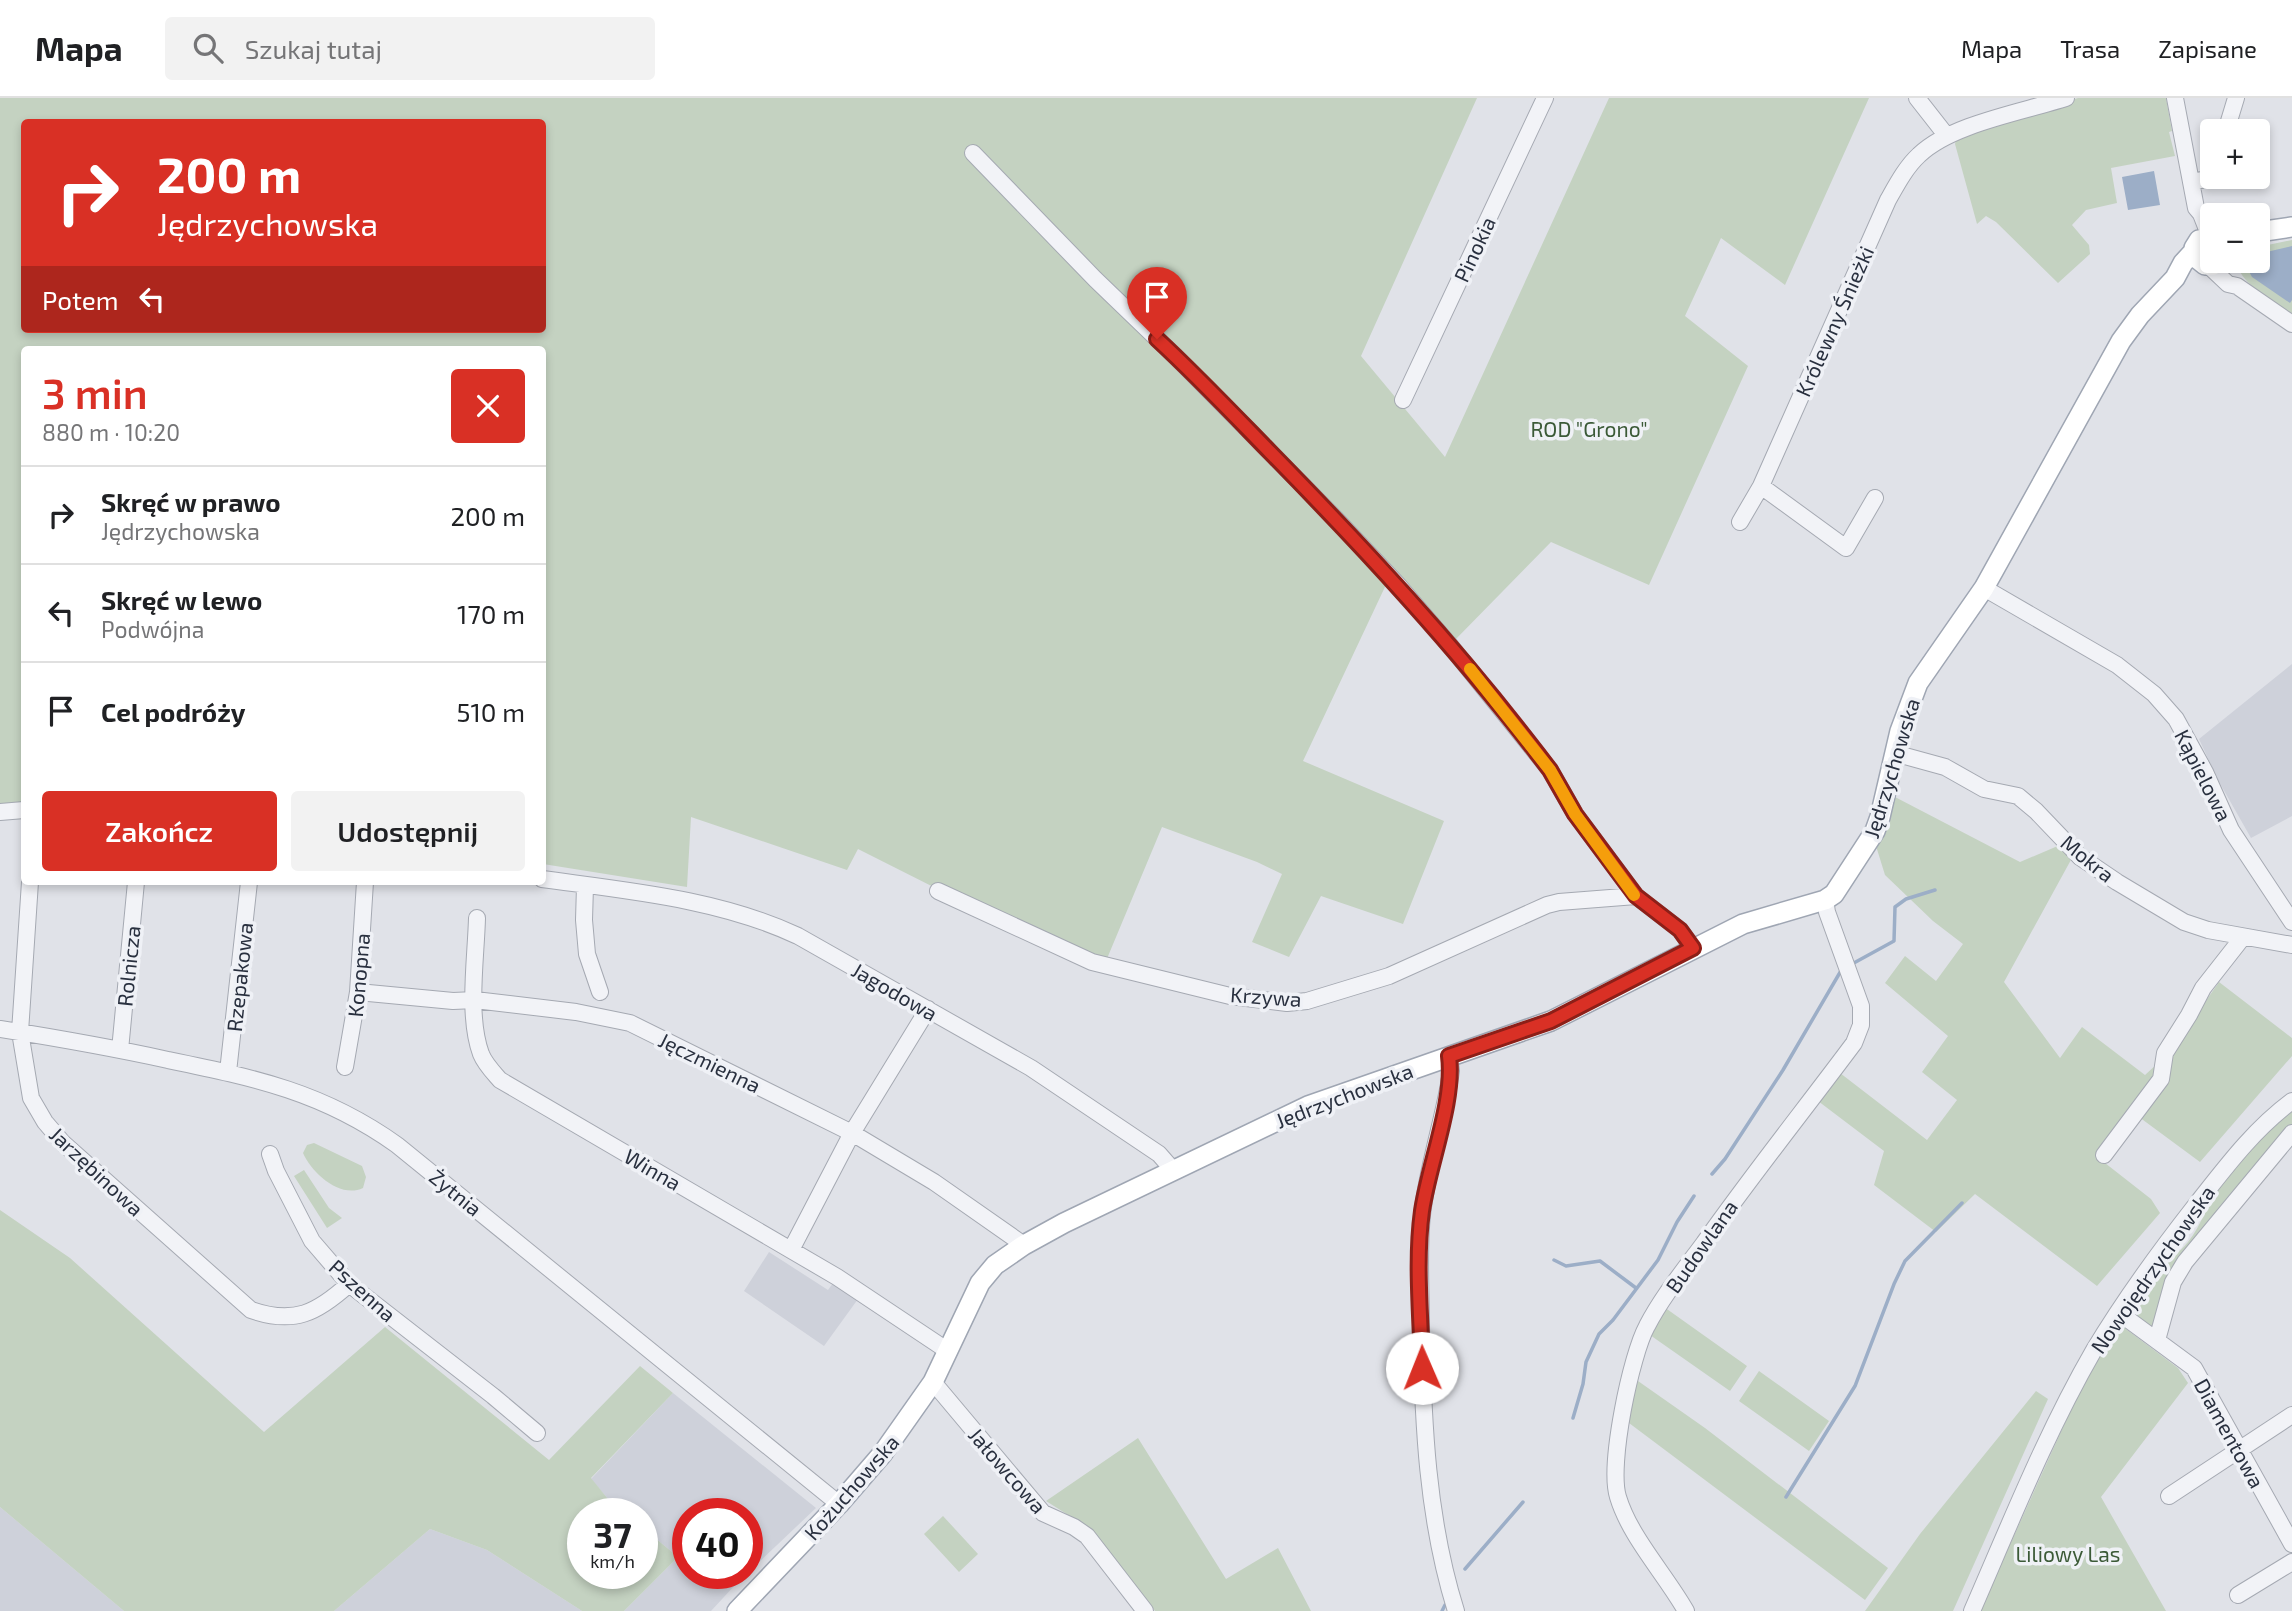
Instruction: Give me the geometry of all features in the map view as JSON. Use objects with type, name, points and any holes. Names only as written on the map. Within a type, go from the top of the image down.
[{"type":"main road","points":[[2270,231],[2292,228]]},
{"type":"main road","name":"Jędrzychowska","points":[[948,1351],[980,1283],[995,1265],[1024,1245],[1172,1170],[1327,1097],[1551,1021],[1743,924],[1825,900],[1841,886],[1875,831],[1910,699],[1924,670],[1983,588],[2122,341],[2140,316],[2175,278],[2200,259]]},
{"type":"main road","name":"Kożuchowska","points":[[737,1611],[839,1504],[903,1427],[933,1382],[948,1351]]},
{"type":"street","name":"Pinokia","points":[[1403,400],[1545,98]]},
{"type":"street","points":[[1917,98],[1946,135]]},
{"type":"street","name":"Królewny Śnieżki","points":[[1740,522],[1761,486],[1888,200],[1918,156],[1946,135],[2066,98]]},
{"type":"street","points":[[2175,98],[2196,208],[2193,217],[2200,234]]},
{"type":"street","points":[[2229,119],[2236,98]]},
{"type":"street","points":[[973,153],[1095,279],[1282,464],[1399,586],[1544,762],[1575,814],[1636,896],[1680,930],[1693,948]]},
{"type":"street","points":[[2191,183],[2200,181]]},
{"type":"street","points":[[2221,273],[2228,284],[2237,286],[2292,324]]},
{"type":"street","points":[[1761,486],[1846,548],[1875,498]]},
{"type":"street","name":"Kąpielowa","points":[[1983,588],[2117,665],[2154,694],[2176,719],[2205,772],[2231,830],[2292,922]]},
{"type":"street","name":"Mokra","points":[[1894,753],[1945,767],[1984,789],[2018,796],[2080,857],[2172,915],[2204,929],[2292,945]]},
{"type":"street","points":[[0,812],[21,810]]},
{"type":"street","name":"Jagodowa","points":[[546,879],[721,908],[763,920],[798,936],[1063,1089],[1159,1154],[1172,1170]]},
{"type":"street","name":"Jarzębinowa","points":[[30,885],[20,1032],[31,1098],[45,1122],[59,1139],[251,1310],[270,1317],[289,1318],[305,1313],[334,1297],[349,1284]]},
{"type":"street","name":"Rolnicza","points":[[120,1050],[136,885]]},
{"type":"street","name":"Rzepakowa","points":[[228,1072],[249,885]]},
{"type":"street","name":"Konopna","points":[[345,1067],[358,992],[365,885]]},
{"type":"street","points":[[585,886],[587,954],[600,992]]},
{"type":"street","name":"Krzywa","points":[[938,891],[1092,962],[1230,996],[1287,1003],[1307,1001],[1389,976],[1547,905],[1636,896]]},
{"type":"street","name":"Budowlana","points":[[1686,1611],[1632,1527],[1617,1496],[1616,1451],[1621,1421],[1640,1340],[1656,1310],[1735,1199],[1854,1043],[1861,1025],[1862,1013],[1825,900]]},
{"type":"street","name":"Winna","points":[[477,918],[475,1025],[481,1053],[488,1067],[500,1080],[879,1303],[948,1351]]},
{"type":"street","points":[[2104,1155],[2161,1079],[2165,1053],[2203,988],[2243,937]]},
{"type":"street","name":"Jęczmienna","points":[[358,992],[453,1001],[475,1000],[576,1012],[631,1023],[852,1133],[934,1182],[1024,1245]]},
{"type":"street","points":[[791,1250],[852,1133],[928,1009]]},
{"type":"street","name":"Żytnia","points":[[0,1029],[228,1072],[337,1107],[397,1145],[839,1504]]},
{"type":"street","points":[[1449,1056],[1450,1084],[1422,1213],[1420,1268],[1424,1433],[1431,1497],[1456,1611]]},
{"type":"street","name":"Nowojędrzychowska","points":[[1972,1611],[2069,1397],[2118,1312],[2244,1143],[2292,1101]]},
{"type":"street","points":[[2157,1340],[2173,1282],[2185,1262],[2292,1133]]},
{"type":"street","name":"Pszenna","points":[[270,1154],[312,1241],[349,1284],[494,1396],[537,1433]]},
{"type":"street","name":"Diamentowa","points":[[2118,1312],[2194,1368],[2292,1544]]},
{"type":"street","name":"Jałowcowa","points":[[933,1382],[1043,1513],[1087,1536],[1145,1611]]},
{"type":"street","points":[[2169,1496],[2292,1415]]},
{"type":"street","points":[[2238,1595],[2292,1562]]},
{"type":"shaded area","points":[[2292,664],[2292,816],[2251,838],[2218,780],[2199,739]]},
{"type":"shaded area","points":[[769,1252],[828,1290],[833,1283],[858,1299],[824,1346],[744,1291]]},
{"type":"shaded area","points":[[673,1393],[816,1508],[763,1558],[763,1498],[672,1498],[672,1552],[658,1540],[658,1498],[607,1498],[591,1479]]},
{"type":"shaded area","points":[[0,1507],[124,1611],[0,1611]]},
{"type":"shaded area","points":[[430,1529],[487,1550],[582,1611],[334,1611]]},
{"type":"shaded area","points":[[672,1563],[672,1589],[731,1589],[711,1611],[624,1611],[646,1589],[658,1589],[658,1577]]},
{"type":"green space","name":"ROD \"Grono\"","points":[[0,98],[1477,98],[1361,356],[1445,457],[1609,98],[1869,98],[1785,285],[1721,238],[1685,316],[1748,366],[1649,585],[1551,542],[1454,641],[1392,572],[1303,761],[1444,821],[1403,924],[1321,896],[1289,957],[1252,942],[1282,874],[1162,827],[1106,961],[1001,921],[858,849],[847,870],[691,817],[687,887],[546,864],[546,346],[21,346],[21,803],[0,806]]},
{"type":"green space","points":[[2078,98],[2166,98],[2172,131],[2169,132],[2175,156],[2111,168],[2117,203],[2086,210],[2072,225],[2089,245],[2090,254],[2058,283],[1996,222],[1986,216],[1977,224],[1955,144],[1957,136]]},
{"type":"green space","points":[[2292,240],[2292,314],[2267,298],[2241,273],[2270,273],[2270,245]]},
{"type":"green space","points":[[1895,797],[2020,862],[2060,845],[2072,858],[2004,982],[2060,1058],[2082,1027],[2145,1075],[2171,1051],[2219,982],[2292,1038],[2292,1056],[2200,1162],[2139,1117],[2105,1163],[2151,1199],[2160,1213],[2097,1286],[1975,1194],[1936,1232],[1874,1185],[1884,1151],[1818,1101],[1840,1073],[1927,1140],[1957,1100],[1922,1072],[1948,1036],[1885,983],[1905,956],[1936,981],[1963,944],[1933,921],[1885,875],[1876,846],[1889,819]]},
{"type":"green space","points":[[2292,1108],[2292,1124],[2197,1240],[2153,1326],[2150,1326],[2133,1308],[2136,1298],[2156,1273],[2188,1242],[2215,1193],[2235,1165],[2262,1135]]},
{"type":"green space","points":[[314,1143],[362,1166],[366,1177],[363,1188],[345,1190],[320,1176],[303,1153],[307,1145]]},
{"type":"green space","points":[[304,1170],[329,1208],[342,1218],[327,1228],[294,1176]]},
{"type":"green space","points":[[0,1210],[70,1258],[264,1432],[385,1327],[549,1460],[640,1366],[673,1393],[591,1478],[607,1498],[567,1498],[567,1589],[646,1589],[624,1611],[582,1611],[487,1550],[430,1529],[334,1611],[124,1611],[0,1507]]},
{"type":"green space","points":[[1664,1307],[1747,1366],[1730,1391],[1650,1335]]},
{"type":"green space","name":"Liliowy Las","points":[[2122,1326],[2178,1368],[2188,1383],[2101,1497],[2166,1611],[1980,1611],[2073,1405],[2110,1334],[2115,1328]]},
{"type":"green space","points":[[1759,1371],[1829,1421],[1809,1451],[1739,1401]]},
{"type":"green space","points":[[1638,1381],[1705,1428],[1888,1568],[1865,1600],[1625,1420]]},
{"type":"green space","points":[[2036,1391],[2048,1399],[1953,1611],[1865,1611],[1920,1534]]},
{"type":"green space","points":[[1138,1438],[1226,1579],[1278,1548],[1311,1611],[1155,1611],[1092,1530],[1046,1501]]},
{"type":"green space","points":[[943,1516],[978,1554],[959,1572],[924,1534]]},
{"type":"green space","points":[[658,1540],[672,1552],[672,1563],[658,1577]]},
{"type":"water","points":[[2154,171],[2160,205],[2128,210],[2122,177]]},
{"type":"water","points":[[2292,246],[2290,303],[2250,273],[2270,273],[2270,251]]},
{"type":"waterway","points":[[1852,964],[1894,941],[1895,907],[1906,899],[1935,890]]},
{"type":"waterway","points":[[1712,1174],[1725,1159],[1783,1070],[1842,969]]},
{"type":"waterway","points":[[1573,1418],[1586,1362],[1599,1334],[1613,1320],[1658,1260],[1694,1196]]},
{"type":"waterway","points":[[1786,1497],[1855,1386],[1905,1261],[1962,1203]]},
{"type":"waterway","points":[[1554,1260],[1566,1266],[1600,1261],[1636,1288]]},
{"type":"waterway","points":[[1465,1569],[1523,1502]]},
{"type":"waterway","points":[[1442,1611],[1445,1605]]},
{"type":"slow traffic","points":[[1470,669],[1550,770],[1575,814],[1634,895]]},
{"type":"route","points":[[1157,339],[1399,586],[1550,770],[1575,814],[1636,896],[1680,930],[1693,948],[1551,1021],[1449,1056],[1450,1084],[1429,1171],[1420,1234],[1422,1368]]}]
